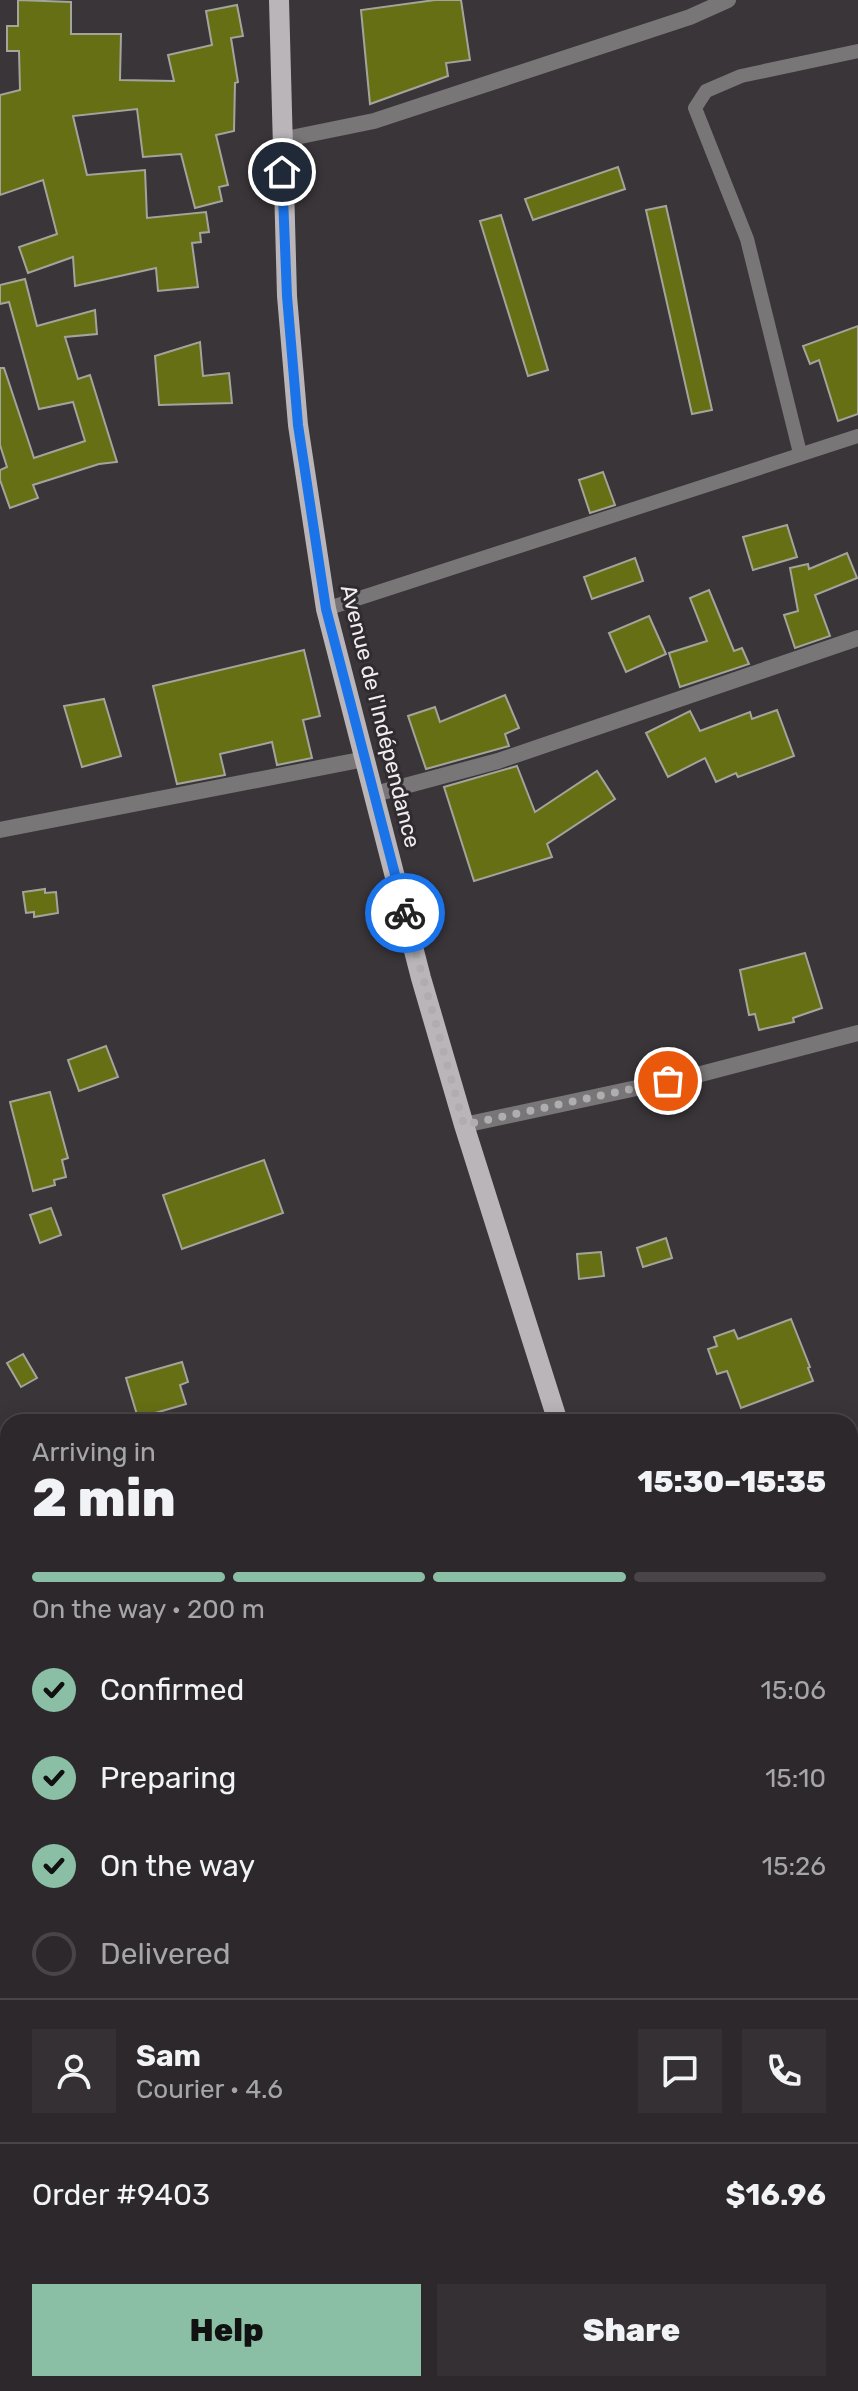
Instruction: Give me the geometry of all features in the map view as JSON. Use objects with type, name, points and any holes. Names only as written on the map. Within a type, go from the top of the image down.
[{"type":"main road","name":"Avenue de l'Indépendance","points":[[279,0],[287,296],[297,410],[326,609],[421,978],[555,1414]]},
{"type":"street","points":[[281,140],[374,121],[690,17],[728,0]]},
{"type":"street","points":[[375,794],[498,761],[858,638]]},
{"type":"street","points":[[0,830],[365,759]]},
{"type":"street","points":[[464,1125],[697,1075],[858,1033]]},
{"type":"lane","points":[[800,453],[747,239],[695,108],[706,91],[741,76],[858,51]]},
{"type":"lane","points":[[326,609],[858,436]]},
{"type":"building","points":[[18,0],[71,2],[71,34],[121,34],[120,80],[174,81],[168,55],[212,45],[206,11],[237,5],[243,36],[231,38],[238,82],[235,83],[234,131],[216,135],[228,185],[219,187],[222,201],[195,208],[181,154],[143,157],[137,109],[73,116],[87,175],[145,170],[147,218],[206,212],[209,232],[200,233],[201,242],[192,243],[198,287],[158,291],[156,268],[75,286],[73,257],[28,273],[19,247],[57,234],[43,180],[0,195],[0,95],[20,90],[19,51],[7,51],[7,26],[18,26]]},
{"type":"building","points":[[435,0],[461,0],[470,60],[446,63],[448,76],[370,104],[361,10]]},
{"type":"building","points":[[618,167],[625,189],[533,220],[525,199]]},
{"type":"building","points":[[666,206],[712,410],[692,414],[646,210]]},
{"type":"building","points":[[501,215],[548,370],[528,376],[480,221]]},
{"type":"building","points":[[25,279],[37,326],[95,310],[97,334],[65,337],[78,379],[90,375],[117,462],[99,464],[33,485],[38,498],[10,508],[0,480],[0,470],[7,467],[0,445],[0,368],[4,368],[34,458],[85,441],[73,402],[39,409],[9,302],[0,304],[0,285]]},
{"type":"building","points":[[858,326],[858,414],[838,421],[819,360],[810,364],[803,346]]},
{"type":"building","points":[[200,342],[203,376],[229,373],[232,403],[159,405],[155,356]]},
{"type":"building","points":[[603,472],[615,505],[590,513],[579,480]]},
{"type":"building","points":[[787,525],[797,557],[753,570],[743,537]]},
{"type":"building","points":[[847,553],[857,578],[815,595],[830,636],[795,648],[784,615],[798,611],[790,568],[808,564],[809,569]]},
{"type":"building","points":[[635,558],[643,581],[592,599],[584,577]]},
{"type":"building","points":[[709,590],[734,651],[742,648],[749,664],[680,687],[669,653],[707,641],[690,598]]},
{"type":"building","points":[[649,616],[666,654],[626,672],[609,633]]},
{"type":"building","points":[[304,650],[320,716],[303,720],[312,758],[277,765],[272,742],[220,754],[225,775],[177,784],[153,686]]},
{"type":"building","points":[[505,695],[519,728],[505,734],[509,746],[426,769],[408,716],[435,707],[440,722]]},
{"type":"building","points":[[104,699],[121,756],[82,767],[64,706]]},
{"type":"building","points":[[777,710],[794,756],[716,782],[705,758],[668,777],[646,733],[690,711],[700,731],[750,712],[752,719]]},
{"type":"building","points":[[517,766],[535,812],[597,771],[615,799],[547,844],[552,857],[474,881],[444,787]]},
{"type":"building","points":[[45,889],[45,893],[56,892],[58,913],[34,917],[34,912],[26,913],[23,892]]},
{"type":"building","points":[[805,953],[822,1008],[793,1018],[794,1022],[759,1030],[755,1014],[749,1015],[740,970]]},
{"type":"building","points":[[106,1046],[118,1077],[79,1091],[68,1060]]},
{"type":"building","points":[[50,1092],[68,1158],[62,1160],[66,1177],[54,1180],[55,1185],[33,1191],[10,1102]]},
{"type":"building","points":[[264,1160],[283,1213],[182,1249],[163,1195]]},
{"type":"building","points":[[51,1208],[61,1235],[40,1243],[30,1215]]},
{"type":"building","points":[[666,1238],[672,1258],[643,1267],[637,1248]]},
{"type":"building","points":[[601,1252],[604,1276],[579,1279],[577,1254]]},
{"type":"building","points":[[791,1319],[813,1381],[741,1408],[727,1371],[717,1374],[708,1349],[717,1346],[714,1337],[734,1330],[738,1339]]},
{"type":"building","points":[[23,1354],[37,1378],[21,1387],[7,1363]]},
{"type":"building","points":[[182,1362],[188,1382],[180,1385],[186,1404],[152,1414],[137,1414],[126,1378]]},
{"type":"way so far","points":[[405,913],[464,1125],[668,1081]]},
{"type":"route","points":[[282,172],[287,296],[298,425],[326,609],[405,913]]}]
